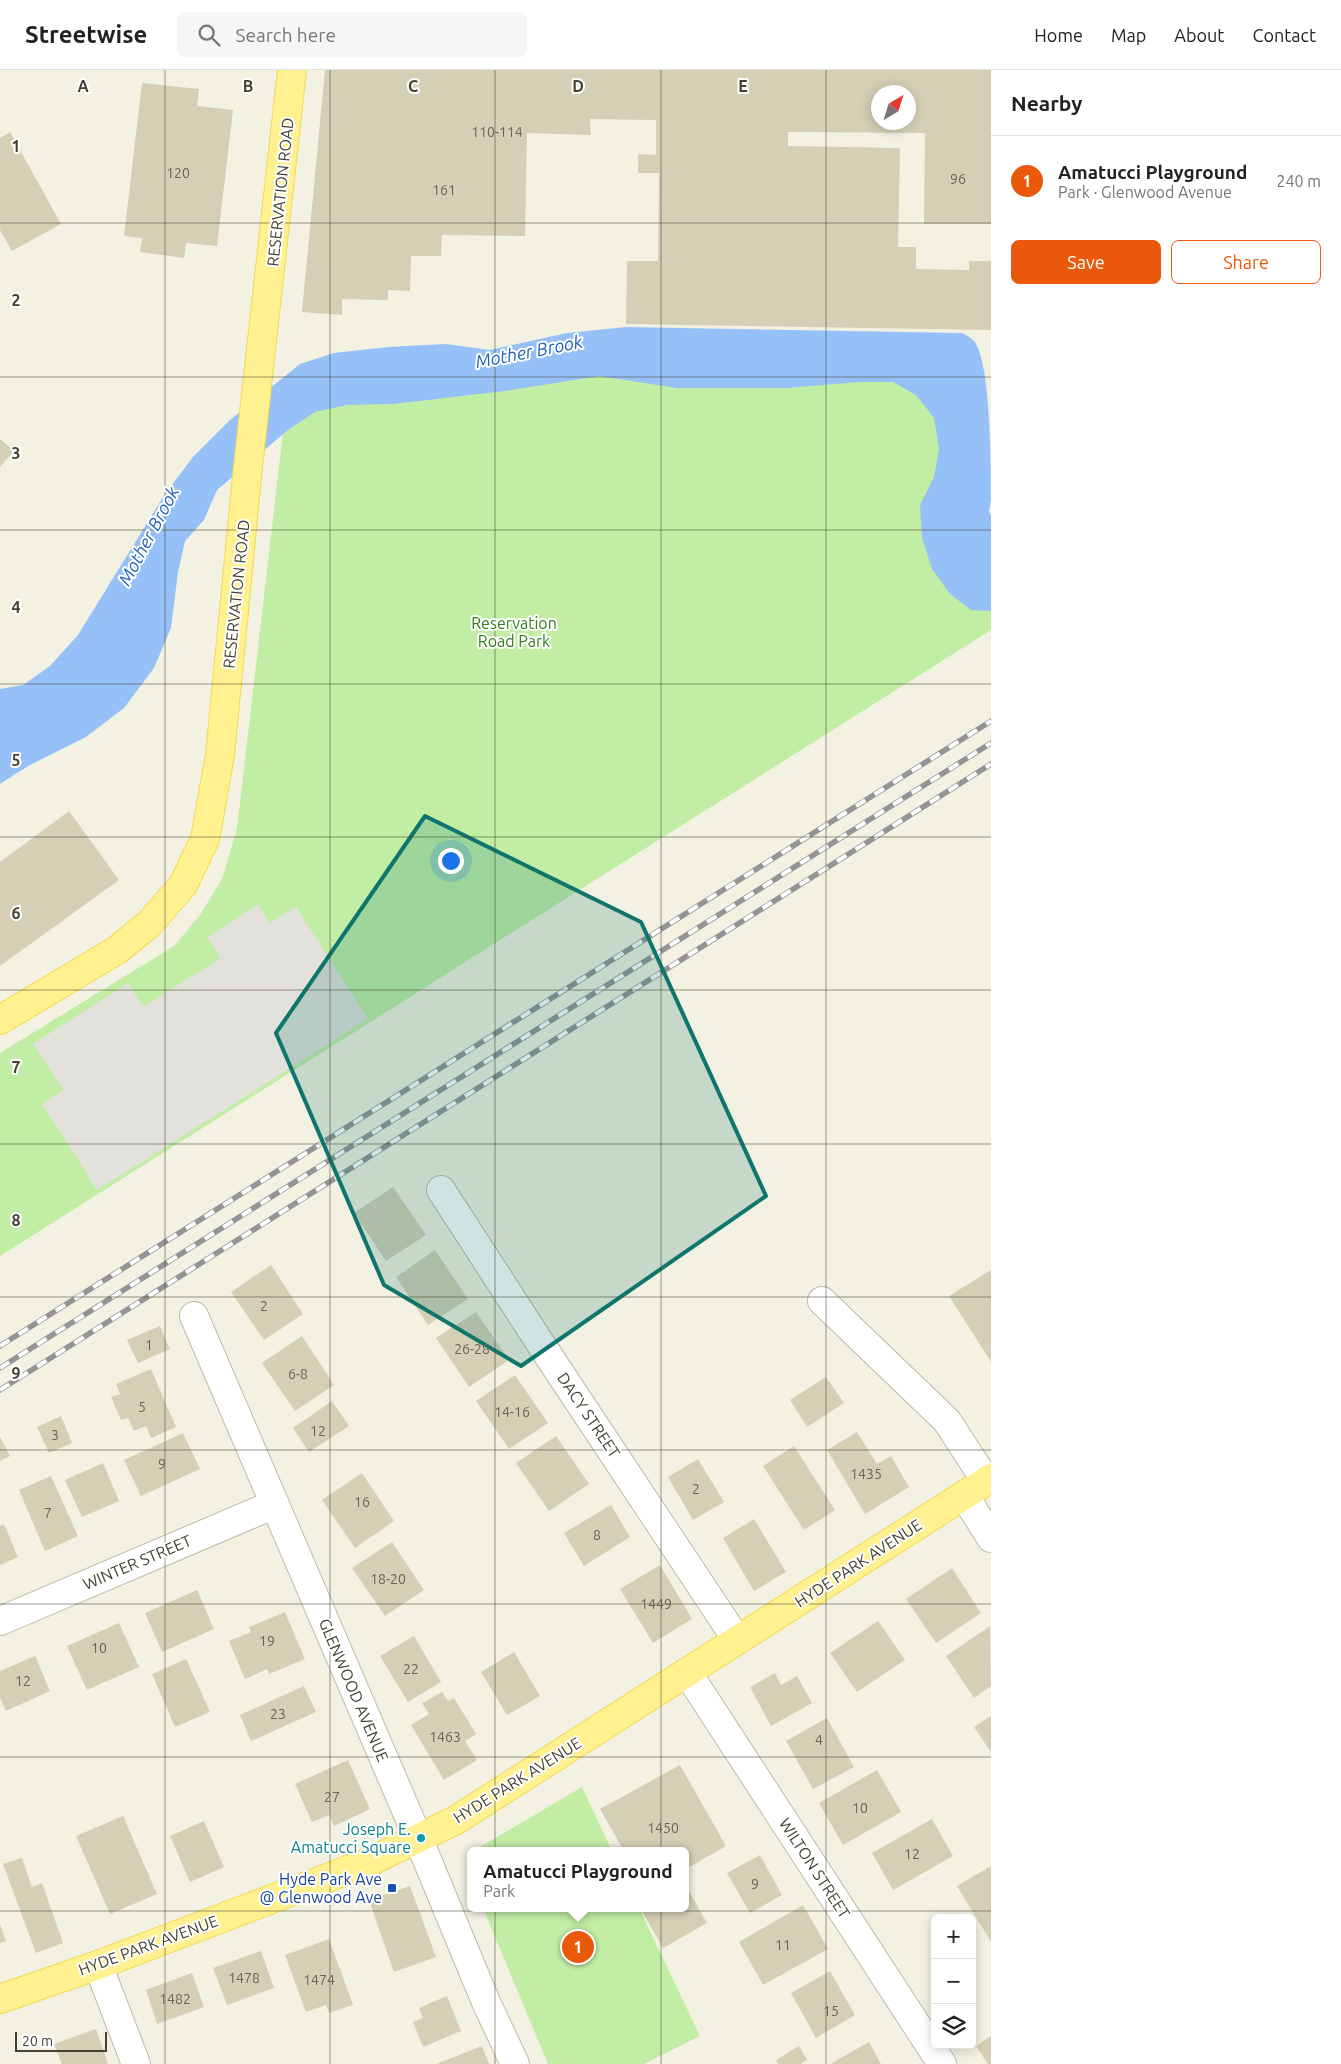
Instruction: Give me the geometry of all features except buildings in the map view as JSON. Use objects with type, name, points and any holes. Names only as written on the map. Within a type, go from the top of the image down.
[{"type":"main road","name":"RESERVATION ROAD","points":[[0,1020],[117,950],[149,924],[183,885],[205,839],[220,755],[247,476],[292,70]]},
{"type":"main road","name":"HYDE PARK AVENUE","points":[[0,1999],[98,1965],[369,1862],[456,1820],[981,1485]]},
{"type":"street","name":"DACY STREET","points":[[441,1190],[737,1640]]},
{"type":"street","points":[[822,1301],[947,1421],[981,1485],[991,1538]]},
{"type":"street","name":"GLENWOOD AVENUE","points":[[194,1316],[418,1838],[486,2002],[515,2064]]},
{"type":"street","name":"WINTER STREET","points":[[0,1621],[275,1504]]},
{"type":"street","name":"WILTON STREET","points":[[687,1672],[942,2064]]},
{"type":"street","points":[[98,1965],[136,2064]]},
{"type":"highlighted area","points":[[425,816],[641,922],[766,1196],[521,1366],[384,1285],[276,1033]]},
{"type":"green space","name":"Reservation Road Park","points":[[596,368],[893,374],[931,393],[991,590],[991,630],[0,1256],[0,1053],[174,946],[200,915],[222,879],[237,829],[284,424],[319,407]]},
{"type":"green space","points":[[582,1787],[610,1847],[480,1847]]},
{"type":"green space","points":[[485,1912],[641,1912],[700,2036],[644,2064],[548,2064]]},
{"type":"shaded area","points":[[258,905],[270,923],[296,907],[368,1019],[97,1190],[42,1104],[63,1090],[33,1044],[128,983],[143,1007],[221,958],[207,937]]},
{"type":"water","name":"Mother Brook","points":[[626,327],[962,333],[972,339],[980,355],[984,373],[989,417],[991,611],[971,610],[950,594],[932,569],[922,538],[920,505],[934,477],[939,449],[934,418],[916,395],[893,382],[858,382],[787,388],[677,388],[599,376],[505,391],[393,404],[347,405],[315,412],[288,430],[217,490],[204,520],[185,541],[178,572],[171,628],[154,668],[124,708],[86,737],[28,766],[0,784],[0,689],[23,685],[50,666],[78,635],[165,494],[193,457],[230,420],[300,364],[334,353],[388,347],[446,344],[490,350],[567,333]]},
{"type":"railway","points":[[0,1346],[991,721]]},
{"type":"railway","points":[[0,1368],[991,743]]},
{"type":"railway","points":[[0,1390],[991,764]]},
{"type":"place","name":"Joseph E. Amatucci Square","points":[[421,1838]]},
{"type":"place","name":"Hyde Park Ave @ Glenwood Ave","points":[[392,1888]]},
{"type":"place","name":"Amatucci Playground","points":[[578,1947]]}]
